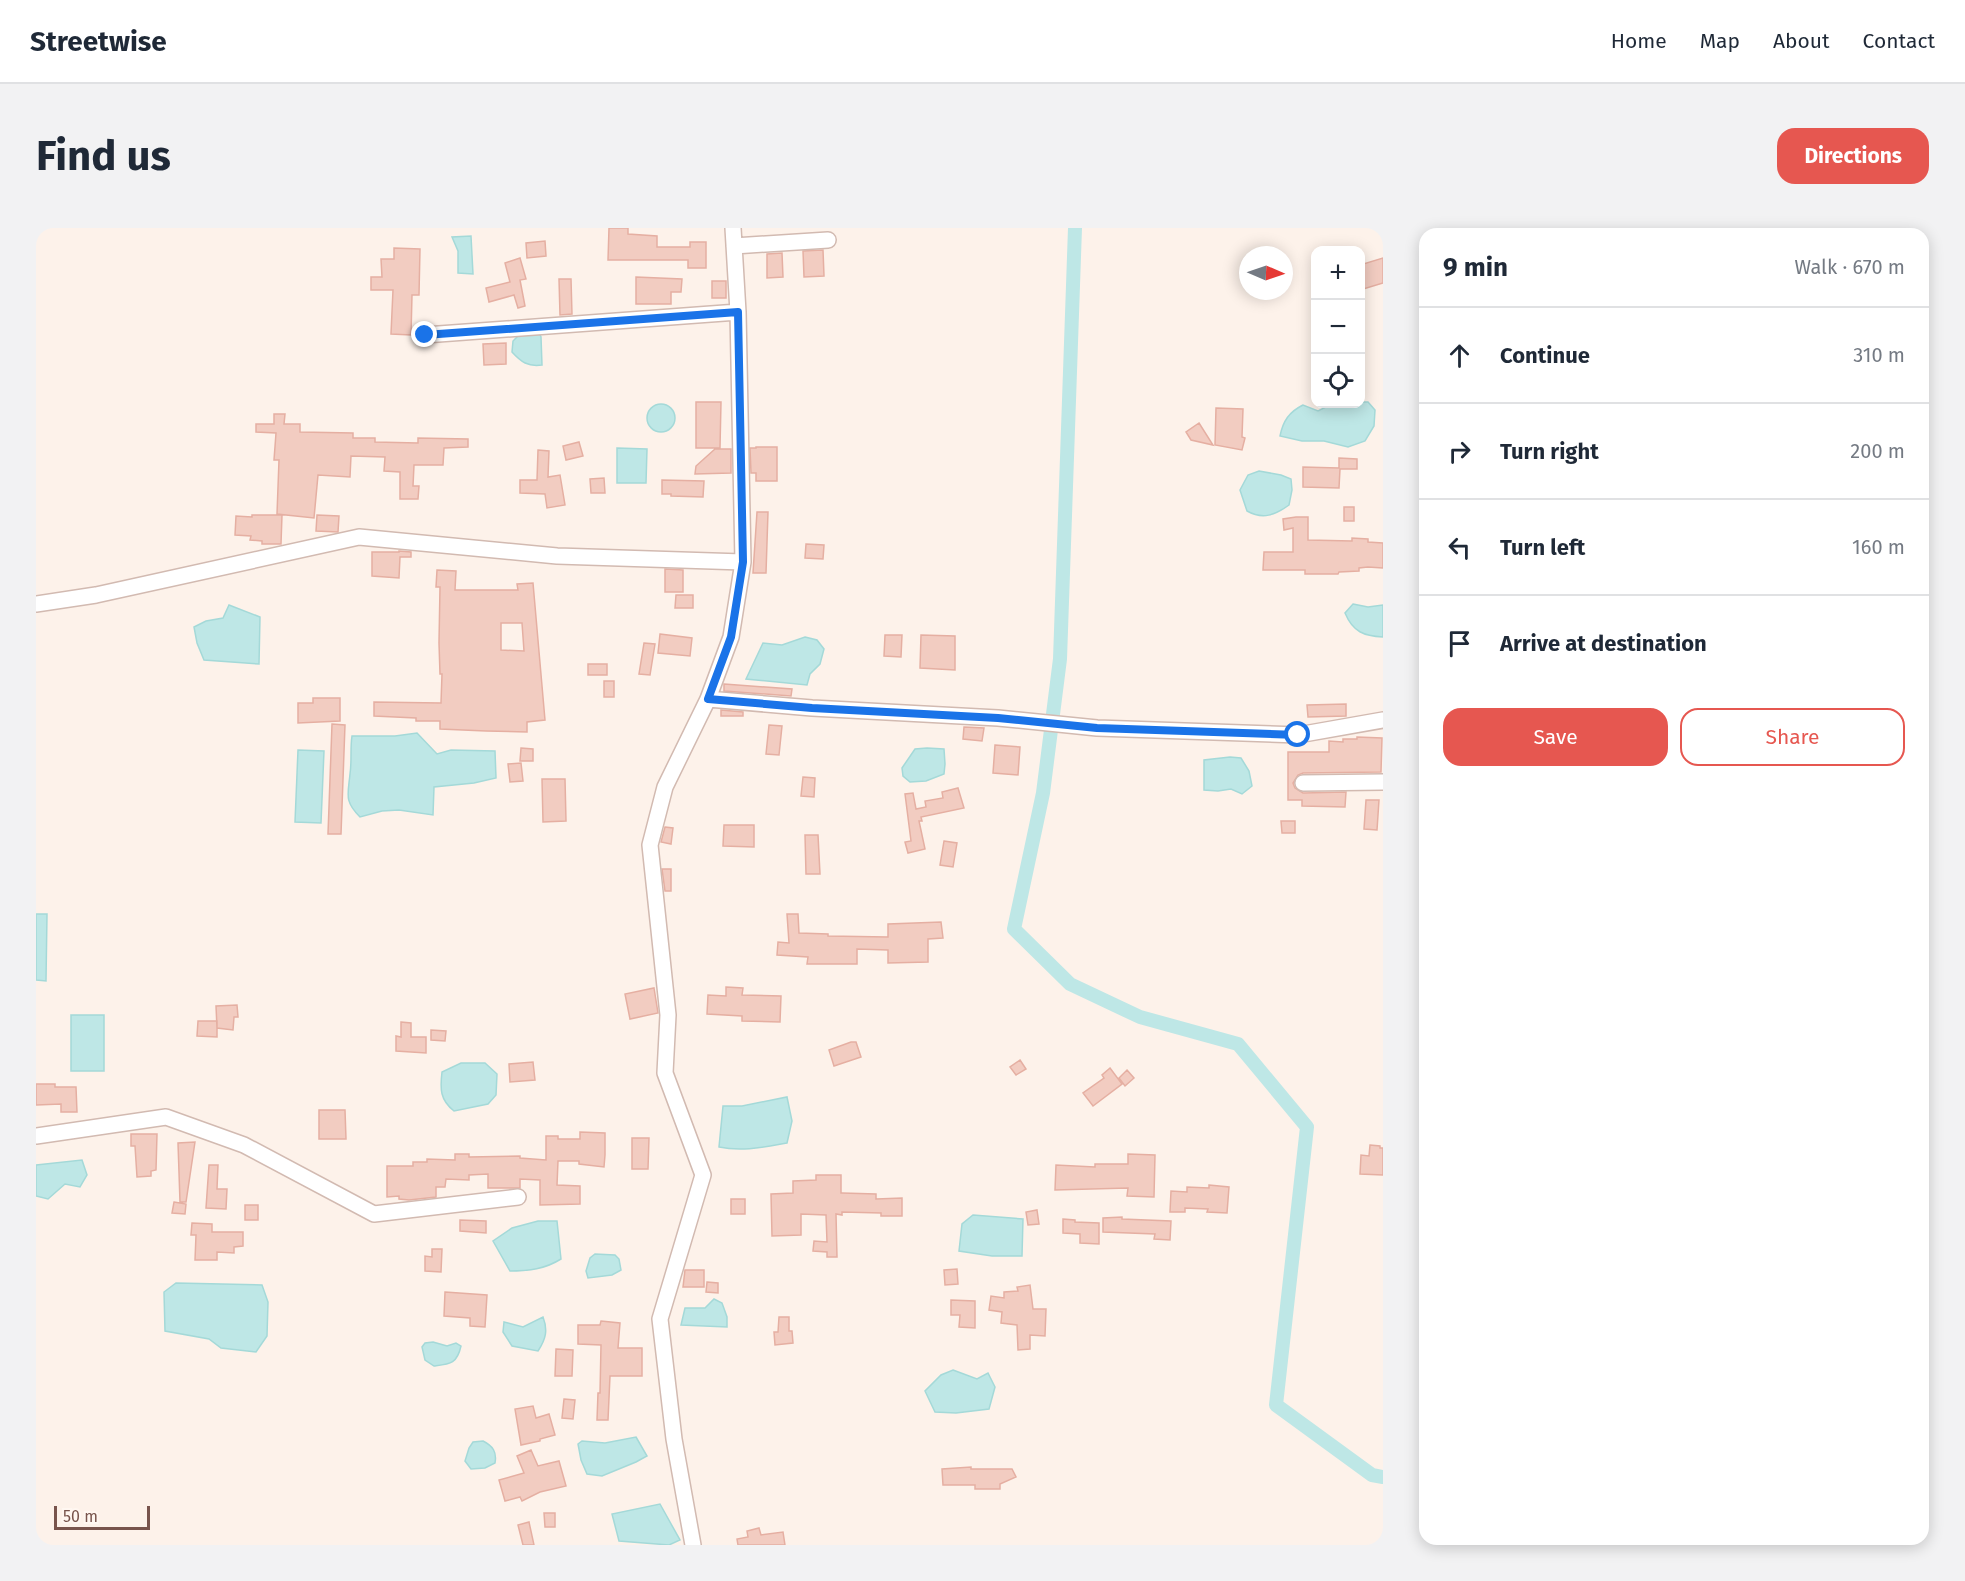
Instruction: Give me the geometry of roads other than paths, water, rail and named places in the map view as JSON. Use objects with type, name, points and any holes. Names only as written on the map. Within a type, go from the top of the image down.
[{"type":"street","points":[[693,1545],[674,1439],[660,1319],[703,1175],[665,1073],[668,1015],[650,845],[665,787],[708,699],[731,637],[743,562],[738,312],[733,228]]},
{"type":"street","points":[[734,246],[828,240]]},
{"type":"street","points":[[425,335],[738,312]]},
{"type":"street","points":[[36,604],[96,595],[359,537],[556,556],[743,562]]},
{"type":"street","points":[[708,699],[812,708],[998,718],[1097,728],[1298,735],[1383,720]]},
{"type":"street","points":[[1304,783],[1383,782]]},
{"type":"street","points":[[36,1136],[166,1118],[244,1144],[374,1214],[518,1197]]},
{"type":"water","points":[[471,236],[473,274],[458,273],[458,251],[452,237]]},
{"type":"water","points":[[539,332],[542,365],[522,361],[512,352],[513,341],[518,336]]},
{"type":"water","points":[[1365,402],[1368,402],[1375,410],[1374,426],[1365,441],[1348,447],[1324,441],[1302,441],[1280,436],[1287,418],[1303,405],[1318,411],[1324,408],[1365,408]]},
{"type":"water","points":[[661,404],[671,408],[675,418],[671,428],[661,432],[651,428],[647,418],[651,408]]},
{"type":"water","points":[[617,448],[647,449],[646,483],[617,483]]},
{"type":"water","points":[[1259,471],[1291,479],[1292,490],[1289,505],[1264,516],[1247,511],[1240,490],[1248,475]]},
{"type":"water","points":[[1353,604],[1368,607],[1383,605],[1383,637],[1370,636],[1360,632],[1352,625],[1345,613]]},
{"type":"water","points":[[229,605],[260,617],[259,664],[204,660],[194,627],[206,621],[223,618]]},
{"type":"water","points":[[805,637],[817,640],[824,649],[820,664],[810,674],[807,685],[746,679],[763,643],[782,645]]},
{"type":"water","points":[[417,733],[437,754],[451,750],[495,751],[496,778],[434,787],[433,815],[399,810],[382,811],[360,817],[351,806],[348,797],[352,736],[395,736]]},
{"type":"water","points":[[915,749],[944,749],[944,774],[926,781],[910,782],[903,776],[902,768]]},
{"type":"water","points":[[298,750],[324,751],[321,823],[295,822]]},
{"type":"water","points":[[1241,758],[1249,771],[1252,786],[1242,794],[1231,789],[1204,790],[1204,760]]},
{"type":"water","points":[[36,914],[47,914],[46,981],[36,980]]},
{"type":"water","points":[[71,1015],[104,1015],[104,1071],[71,1071]]},
{"type":"water","points":[[461,1063],[485,1063],[497,1074],[496,1095],[488,1104],[454,1111],[446,1103],[441,1089],[442,1072]]},
{"type":"water","points":[[787,1097],[792,1121],[787,1143],[745,1149],[719,1147],[723,1106],[742,1106]]},
{"type":"water","points":[[82,1160],[87,1175],[80,1187],[65,1184],[48,1199],[36,1196],[36,1165]]},
{"type":"water","points":[[973,1215],[1023,1219],[1022,1256],[992,1256],[959,1251],[962,1224]]},
{"type":"water","points":[[538,1221],[557,1221],[561,1259],[537,1269],[510,1271],[493,1241],[512,1228]]},
{"type":"water","points":[[595,1254],[615,1255],[619,1259],[621,1270],[612,1275],[588,1278],[586,1271],[590,1258]]},
{"type":"water","points":[[176,1283],[262,1285],[268,1302],[267,1336],[256,1352],[221,1348],[209,1339],[165,1331],[164,1292]]},
{"type":"water","points":[[714,1299],[722,1303],[727,1317],[727,1327],[681,1325],[685,1308],[705,1308]]},
{"type":"water","points":[[543,1317],[545,1334],[538,1351],[512,1346],[503,1332],[504,1322],[523,1327]]},
{"type":"water","points":[[433,1342],[447,1346],[456,1343],[461,1346],[455,1360],[449,1364],[434,1366],[425,1360],[422,1347],[425,1343]]},
{"type":"water","points":[[953,1370],[977,1379],[988,1373],[995,1387],[989,1409],[956,1413],[935,1412],[925,1391],[941,1375]]},
{"type":"water","points":[[636,1437],[647,1456],[602,1476],[587,1474],[578,1444],[582,1441],[605,1443]]},
{"type":"water","points":[[483,1441],[494,1450],[495,1463],[485,1468],[471,1469],[465,1461],[469,1448],[473,1442]]},
{"type":"water","points":[[660,1504],[680,1540],[669,1545],[619,1541],[612,1514]]},
{"type":"waterway","points":[[1075,228],[1060,659],[1043,793],[1014,929],[1070,984],[1140,1017],[1238,1044],[1307,1127],[1276,1405],[1372,1475],[1383,1477]]}]
